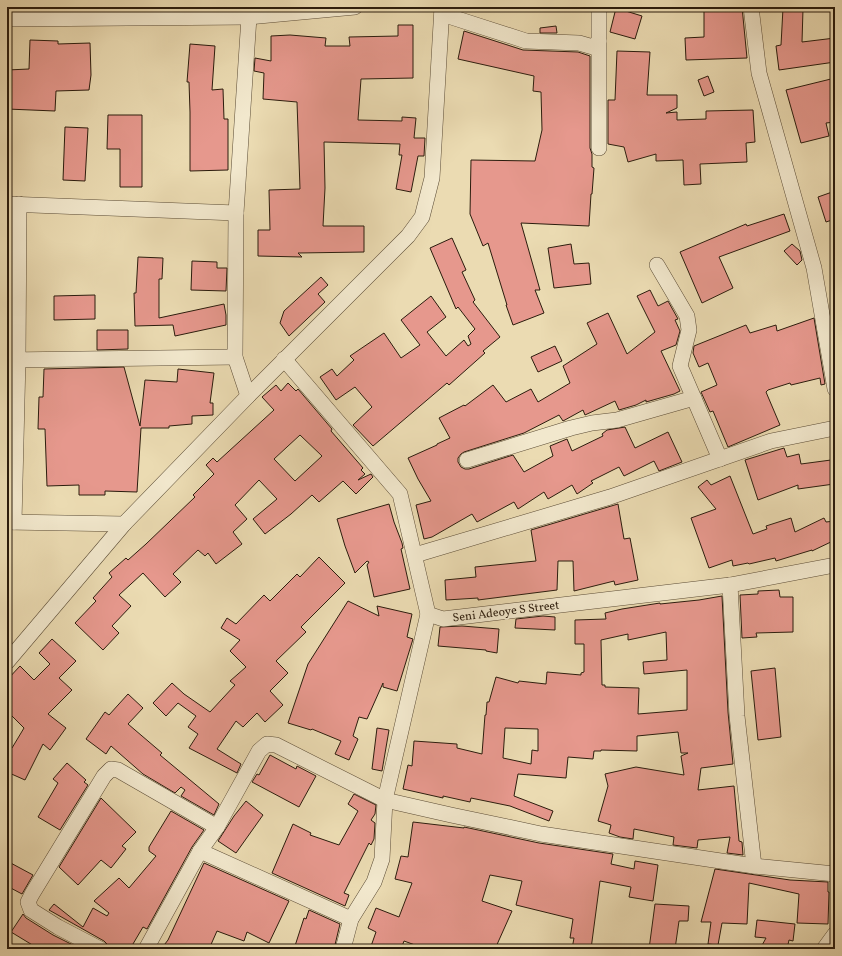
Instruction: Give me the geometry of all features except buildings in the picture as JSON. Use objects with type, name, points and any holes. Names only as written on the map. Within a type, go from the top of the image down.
[{"type":"street","points":[[7,19],[88,13],[250,17],[355,7]]},
{"type":"street","points":[[599,7],[599,148]]},
{"type":"street","points":[[751,7],[759,73],[814,268],[835,389]]},
{"type":"street","points":[[7,662],[124,524],[284,359],[408,236],[422,217],[432,178],[442,10],[526,41],[579,44],[593,47],[598,41]]},
{"type":"street","points":[[248,396],[235,357],[236,213],[250,17]]},
{"type":"street","points":[[124,524],[11,522],[13,204],[236,213]]},
{"type":"street","points":[[657,265],[687,316],[689,330],[680,366],[720,459]]},
{"type":"street","points":[[13,360],[235,357]]},
{"type":"street","points":[[284,359],[400,494],[428,614],[385,800],[382,859],[374,882],[352,919],[343,949]]},
{"type":"street","points":[[467,460],[571,428],[592,423],[617,420],[694,398]]},
{"type":"street","points":[[415,555],[610,497],[771,441],[835,428]]},
{"type":"street","name":"Seni Adeoye S Street","points":[[428,614],[443,619],[730,585],[835,565]]},
{"type":"street","points":[[730,585],[737,716],[754,866]]},
{"type":"street","points":[[146,949],[200,851],[217,827],[259,751],[267,744],[276,745],[385,800],[541,834],[754,866],[835,874]]},
{"type":"street","points":[[100,949],[58,927],[31,910],[28,902],[104,776],[111,769],[118,770],[217,827]]},
{"type":"street","points":[[200,851],[352,919]]}]
